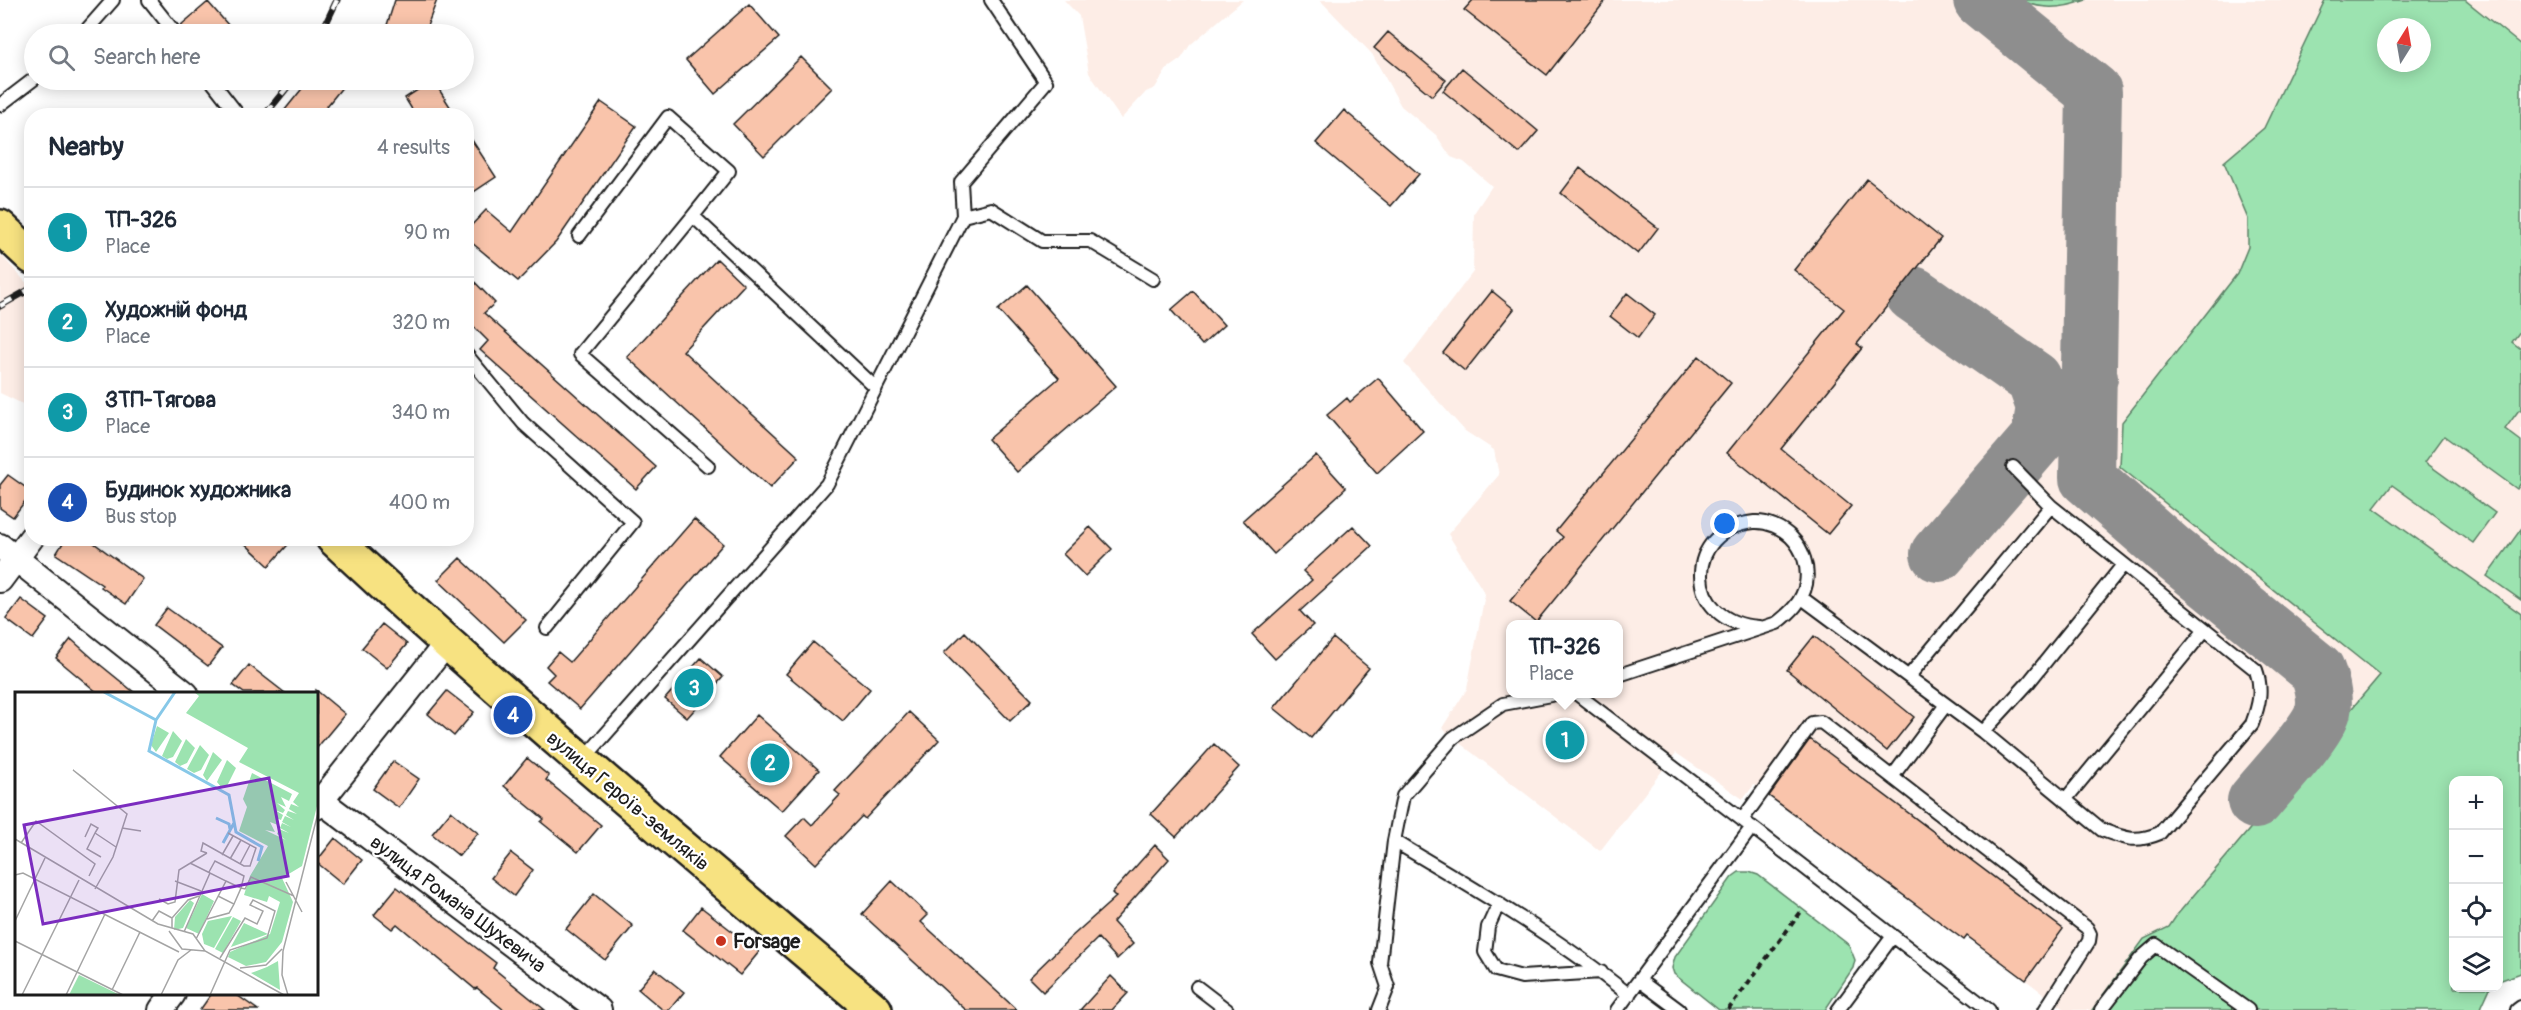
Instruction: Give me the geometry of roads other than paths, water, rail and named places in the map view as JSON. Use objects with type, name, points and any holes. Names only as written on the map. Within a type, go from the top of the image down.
[{"type":"main road","name":"вулиця Героїв-земляків","points":[[342,546],[446,644],[581,762],[875,1010]]},
{"type":"street","points":[[0,580],[8,553],[24,542]]},
{"type":"street","points":[[8,553],[185,692]]},
{"type":"street","points":[[318,802],[446,644]]},
{"type":"street","name":"вулиця Романа Шухевича","points":[[318,802],[600,1010]]},
{"type":"street","points":[[161,1010],[172,995]]},
{"type":"lane","points":[[92,24],[113,0]]},
{"type":"lane","points":[[149,0],[168,24]]},
{"type":"lane","points":[[581,762],[827,484],[963,216],[961,182],[1046,82],[991,0]]},
{"type":"lane","points":[[0,105],[24,87]]},
{"type":"lane","points":[[218,90],[232,108]]},
{"type":"lane","points":[[579,236],[668,117],[729,171],[580,354],[708,466]]},
{"type":"lane","points":[[963,216],[991,209],[1042,241],[1090,241],[1153,279]]},
{"type":"lane","points":[[693,216],[876,388]]},
{"type":"lane","points":[[474,364],[524,423],[633,522],[547,628]]},
{"type":"lane","points":[[1802,598],[1983,732],[2102,830],[2126,839],[2145,839],[2160,833],[2252,724],[2259,704],[2260,683],[2256,670],[2204,631],[2050,506],[2013,467]]},
{"type":"lane","points":[[1909,676],[2050,506]]},
{"type":"lane","points":[[1623,674],[1777,623],[1791,612],[1802,598],[1807,582],[1806,565],[1800,549],[1790,536],[1775,526],[1759,522],[1742,524],[1726,530],[1713,542],[1704,557],[1701,574],[1704,592],[1712,608],[1725,619],[1742,626],[1760,627]]},
{"type":"lane","points":[[1983,732],[2029,682],[2123,565]]},
{"type":"lane","points":[[2065,800],[2204,631]]},
{"type":"lane","points":[[1379,1010],[1388,987],[1380,963],[1394,841],[1404,796],[1453,738],[1503,704],[1532,698]]},
{"type":"lane","points":[[1583,698],[1989,1010]]},
{"type":"lane","points":[[1892,777],[1945,706]]},
{"type":"lane","points":[[1617,1010],[1640,981],[1747,824],[1812,723],[1817,721],[2087,928],[2090,934],[2089,941],[2045,1010]]},
{"type":"lane","points":[[1394,841],[1499,903],[1600,972],[1629,995]]},
{"type":"lane","points":[[1499,903],[1488,927],[1485,952],[1496,970],[1522,977],[1600,972]]},
{"type":"lane","points":[[1838,1010],[1893,936]]},
{"type":"lane","points":[[2101,1010],[2141,958],[2156,945],[2248,1010]]},
{"type":"lane","points":[[1640,981],[1679,1010]]},
{"type":"lane","points":[[1197,987],[1227,1010]]},
{"type":"lane","points":[[2517,1010],[2521,1007]]},
{"type":"railway","points":[[326,24],[337,0]]},
{"type":"railway","points":[[270,108],[285,90]]},
{"type":"railway","points":[[0,306],[24,292]]},
{"type":"place","name":"ЗТП-Тягова","points":[[694,688]]},
{"type":"place","name":"Будинок художника","points":[[513,715]]},
{"type":"place","name":"ТП-326","points":[[1565,740]]},
{"type":"place","name":"Художній фонд","points":[[770,763]]},
{"type":"place","name":"Forsage","points":[[721,941]]}]
